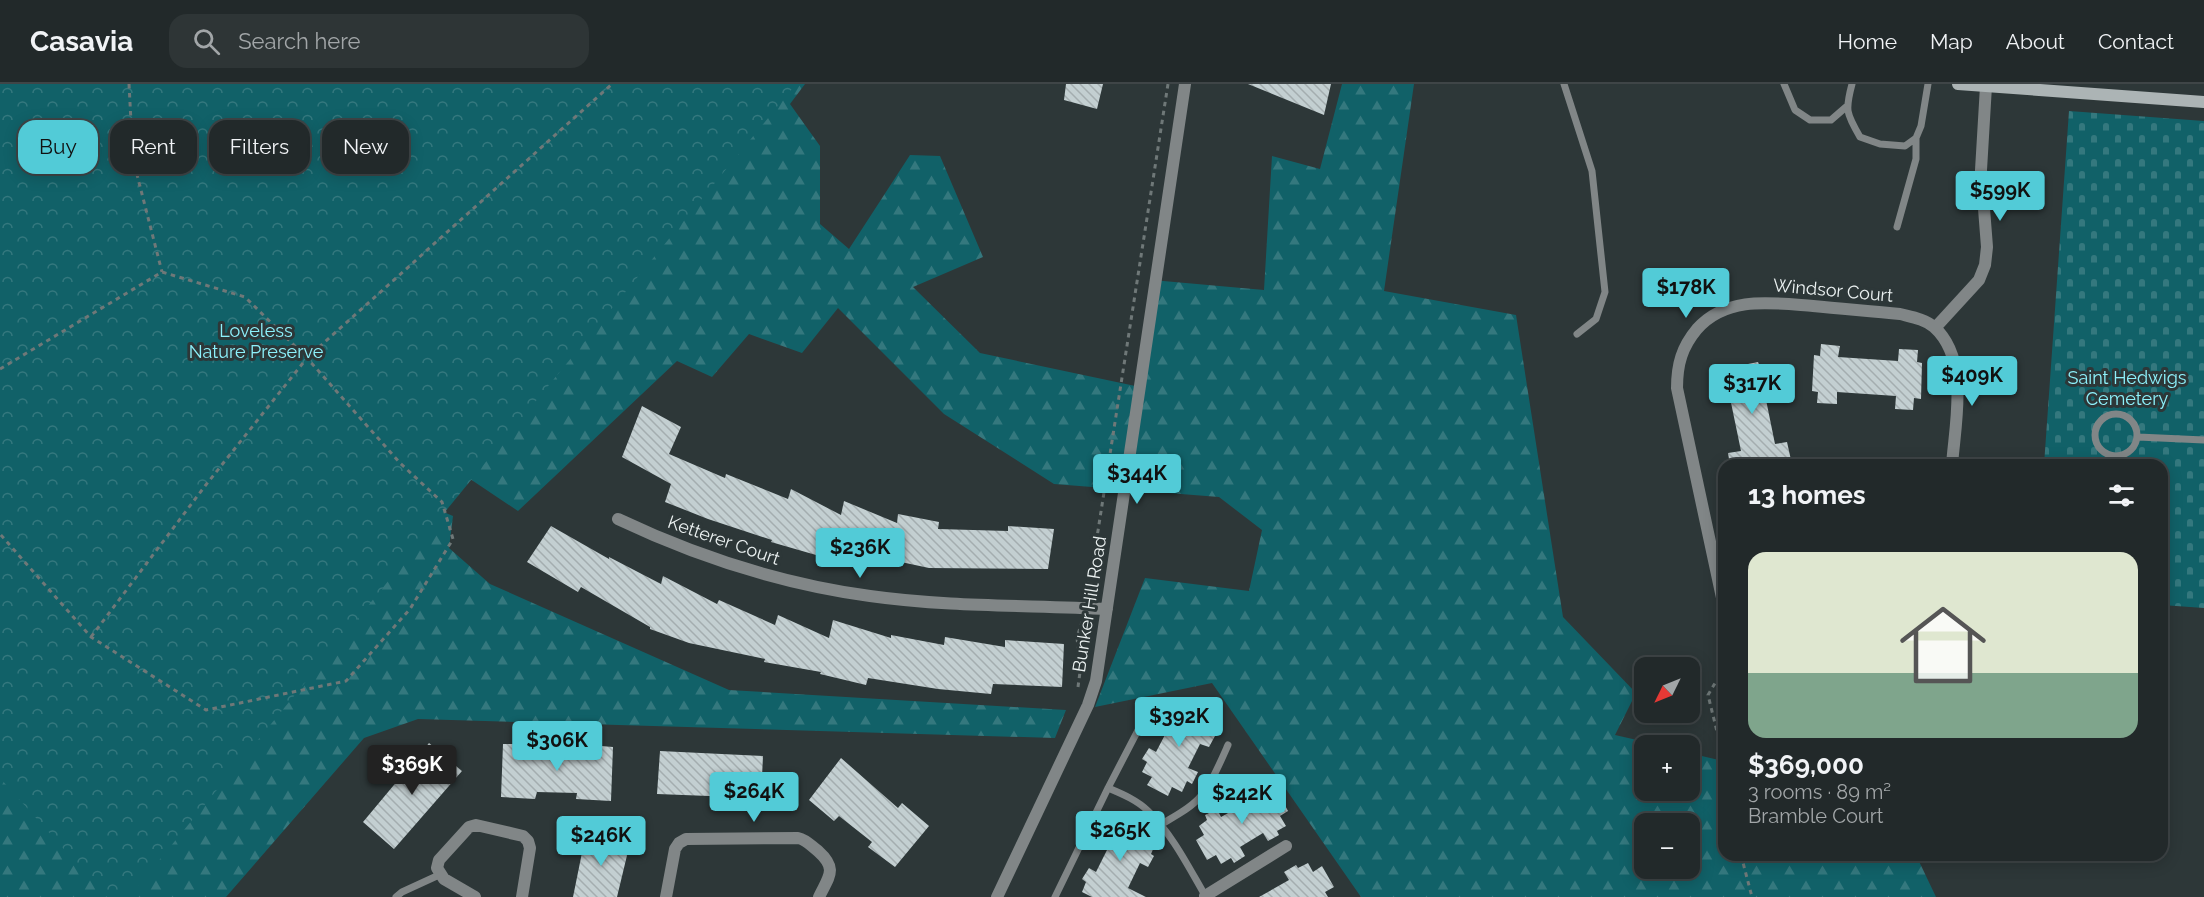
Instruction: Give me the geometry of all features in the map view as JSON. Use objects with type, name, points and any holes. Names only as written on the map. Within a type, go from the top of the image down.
[{"type":"street","name":"Bunker Hill Road","points":[[997,897],[1088,705],[1096,681],[1185,84]]},
{"type":"street","points":[[1958,84],[2037,87],[2204,102]]},
{"type":"street","points":[[1952,459],[1959,380],[1952,352],[1935,328],[1979,280],[1985,265],[1987,247],[1981,170],[1986,86]]},
{"type":"street","name":"Windsor Court","points":[[1718,579],[1677,388],[1677,368],[1689,338],[1712,315],[1722,310],[1737,305],[1763,302],[1900,314],[1919,319],[1935,328]]},
{"type":"street","name":"Ketterer Court","points":[[618,519],[690,550],[799,583],[870,596],[927,601],[1107,609]]},
{"type":"street","points":[[475,897],[440,875],[437,868],[438,860],[469,827],[477,825],[523,836],[528,841],[530,848],[522,897]]},
{"type":"street","points":[[666,897],[675,849],[686,839],[798,838],[805,840],[830,865],[831,872],[819,897]]},
{"type":"street","points":[[1205,896],[1286,846]]},
{"type":"lane","points":[[1564,84],[1592,171],[1605,292],[1596,319],[1577,334]]},
{"type":"lane","points":[[1784,84],[1795,110],[1810,120],[1831,120],[1846,107]]},
{"type":"lane","points":[[1852,84],[1846,107],[1860,137],[1880,144],[1905,146],[1916,138]]},
{"type":"lane","points":[[1897,227],[1917,159],[1916,138],[1921,126],[1928,84]]},
{"type":"lane","points":[[2118,413],[2131,418],[2138,437],[2132,449],[2127,453],[2114,456],[2101,449],[2095,436],[2099,422],[2111,414],[2118,413]]},
{"type":"lane","points":[[2138,437],[2204,440]]},
{"type":"lane","points":[[1055,897],[1149,709]]},
{"type":"lane","points":[[1160,825],[1182,812],[1199,798],[1212,779],[1228,745]]},
{"type":"lane","points":[[1108,788],[1140,805],[1160,825],[1170,837],[1205,896]]},
{"type":"lane","points":[[396,897],[440,875]]},
{"type":"path","points":[[129,84],[133,159],[162,272]]},
{"type":"path","points":[[92,637],[205,486],[308,358],[612,84]]},
{"type":"path","points":[[1078,690],[1080,672],[1077,638],[1082,626],[1092,569],[1168,84]]},
{"type":"path","points":[[0,369],[162,272],[245,297],[308,358],[400,463],[442,502],[453,539],[411,609],[346,681],[206,710],[92,637],[0,534]]},
{"type":"path","points":[[1718,678],[1708,695],[1718,736]]},
{"type":"path","points":[[1743,861],[1752,897]]},
{"type":"green space","points":[[0,84],[805,84],[790,104],[820,146],[820,224],[849,249],[910,155],[940,156],[983,257],[913,287],[980,353],[1140,387],[1152,280],[1264,290],[1272,156],[1320,169],[1342,84],[1414,84],[1384,291],[1516,315],[1563,617],[1634,691],[1634,697],[1615,735],[1634,739],[1634,801],[1700,801],[1700,756],[1718,760],[1718,861],[1919,861],[1936,897],[1361,897],[1212,683],[1095,707],[1145,578],[1249,591],[1262,530],[1219,497],[1054,484],[944,414],[838,308],[802,353],[749,334],[712,377],[677,361],[518,511],[412,440],[396,492],[453,516],[449,548],[490,584],[729,690],[1066,710],[1055,738],[418,719],[364,738],[226,897],[0,897]]},
{"type":"green space","name":"Loveless Nature Preserve","points":[[0,84],[796,84],[129,897],[107,897],[0,778]]},
{"type":"green space","name":"Saint Hedwigs Cemetery","points":[[2069,111],[2204,121],[2204,608],[2168,605],[2168,459],[2044,459]]},
{"type":"building","points":[[1066,84],[1103,84],[1097,109],[1064,100]]},
{"type":"building","points":[[1248,84],[1331,84],[1324,115]]},
{"type":"building","points":[[1821,344],[1840,346],[1838,357],[1898,361],[1899,349],[1918,350],[1917,362],[1922,363],[1921,399],[1914,398],[1913,410],[1895,409],[1896,396],[1837,392],[1837,404],[1817,403],[1818,392],[1812,391],[1814,355],[1820,356]]},
{"type":"building","points":[[1758,362],[1760,367],[1771,366],[1774,384],[1763,385],[1775,444],[1787,442],[1791,459],[1729,459],[1728,453],[1741,451],[1729,393],[1717,396],[1713,377],[1724,374],[1723,369]]},
{"type":"building","points":[[642,406],[681,427],[669,454],[725,478],[726,474],[788,499],[791,489],[841,515],[844,501],[897,523],[898,514],[939,522],[938,529],[1008,531],[1008,526],[1054,529],[1048,569],[929,568],[873,556],[870,566],[818,550],[816,555],[771,542],[772,540],[665,502],[671,484],[622,457]]},
{"type":"building","points":[[551,526],[609,559],[609,557],[661,584],[663,576],[717,604],[719,600],[775,625],[778,615],[829,638],[833,620],[891,638],[891,635],[944,645],[945,637],[1005,647],[1005,640],[1064,644],[1062,687],[993,684],[991,694],[938,689],[868,678],[866,685],[820,674],[821,672],[764,662],[765,659],[689,643],[650,629],[581,587],[578,592],[527,562]]},
{"type":"building","points":[[1189,700],[1210,711],[1205,719],[1216,725],[1211,734],[1215,736],[1209,747],[1200,744],[1188,768],[1198,772],[1192,784],[1187,781],[1182,792],[1172,787],[1168,796],[1147,785],[1152,777],[1142,772],[1147,762],[1142,759],[1149,748],[1156,752],[1168,729],[1160,725],[1166,713],[1170,714],[1175,704],[1184,709]]},
{"type":"building","points":[[429,743],[462,771],[394,849],[363,822]]},
{"type":"building","points":[[503,744],[537,744],[537,749],[578,750],[578,744],[613,747],[611,801],[576,799],[577,793],[537,792],[535,799],[501,797]]},
{"type":"building","points":[[660,751],[763,756],[761,798],[657,794]]},
{"type":"building","points":[[841,758],[898,808],[902,803],[929,826],[895,867],[868,847],[872,842],[839,816],[834,821],[809,800]]},
{"type":"building","points":[[1263,787],[1268,796],[1277,790],[1288,811],[1280,816],[1286,826],[1277,831],[1279,835],[1268,841],[1263,833],[1240,847],[1245,856],[1234,863],[1231,858],[1221,864],[1216,855],[1207,860],[1196,840],[1204,835],[1199,826],[1207,820],[1205,815],[1217,809],[1221,817],[1244,804],[1239,796],[1251,789],[1253,792]]},
{"type":"building","points":[[1129,819],[1150,831],[1145,839],[1155,845],[1151,854],[1154,856],[1148,867],[1140,863],[1128,888],[1146,897],[1092,897],[1082,892],[1086,882],[1082,879],[1089,868],[1096,872],[1108,848],[1100,844],[1106,833],[1110,834],[1115,824],[1124,829]]},
{"type":"building","points":[[586,833],[630,843],[617,897],[573,897]]},
{"type":"building","points":[[1308,863],[1313,872],[1322,866],[1334,887],[1325,892],[1328,897],[1259,897],[1289,880],[1284,872],[1296,865],[1298,868]]}]
